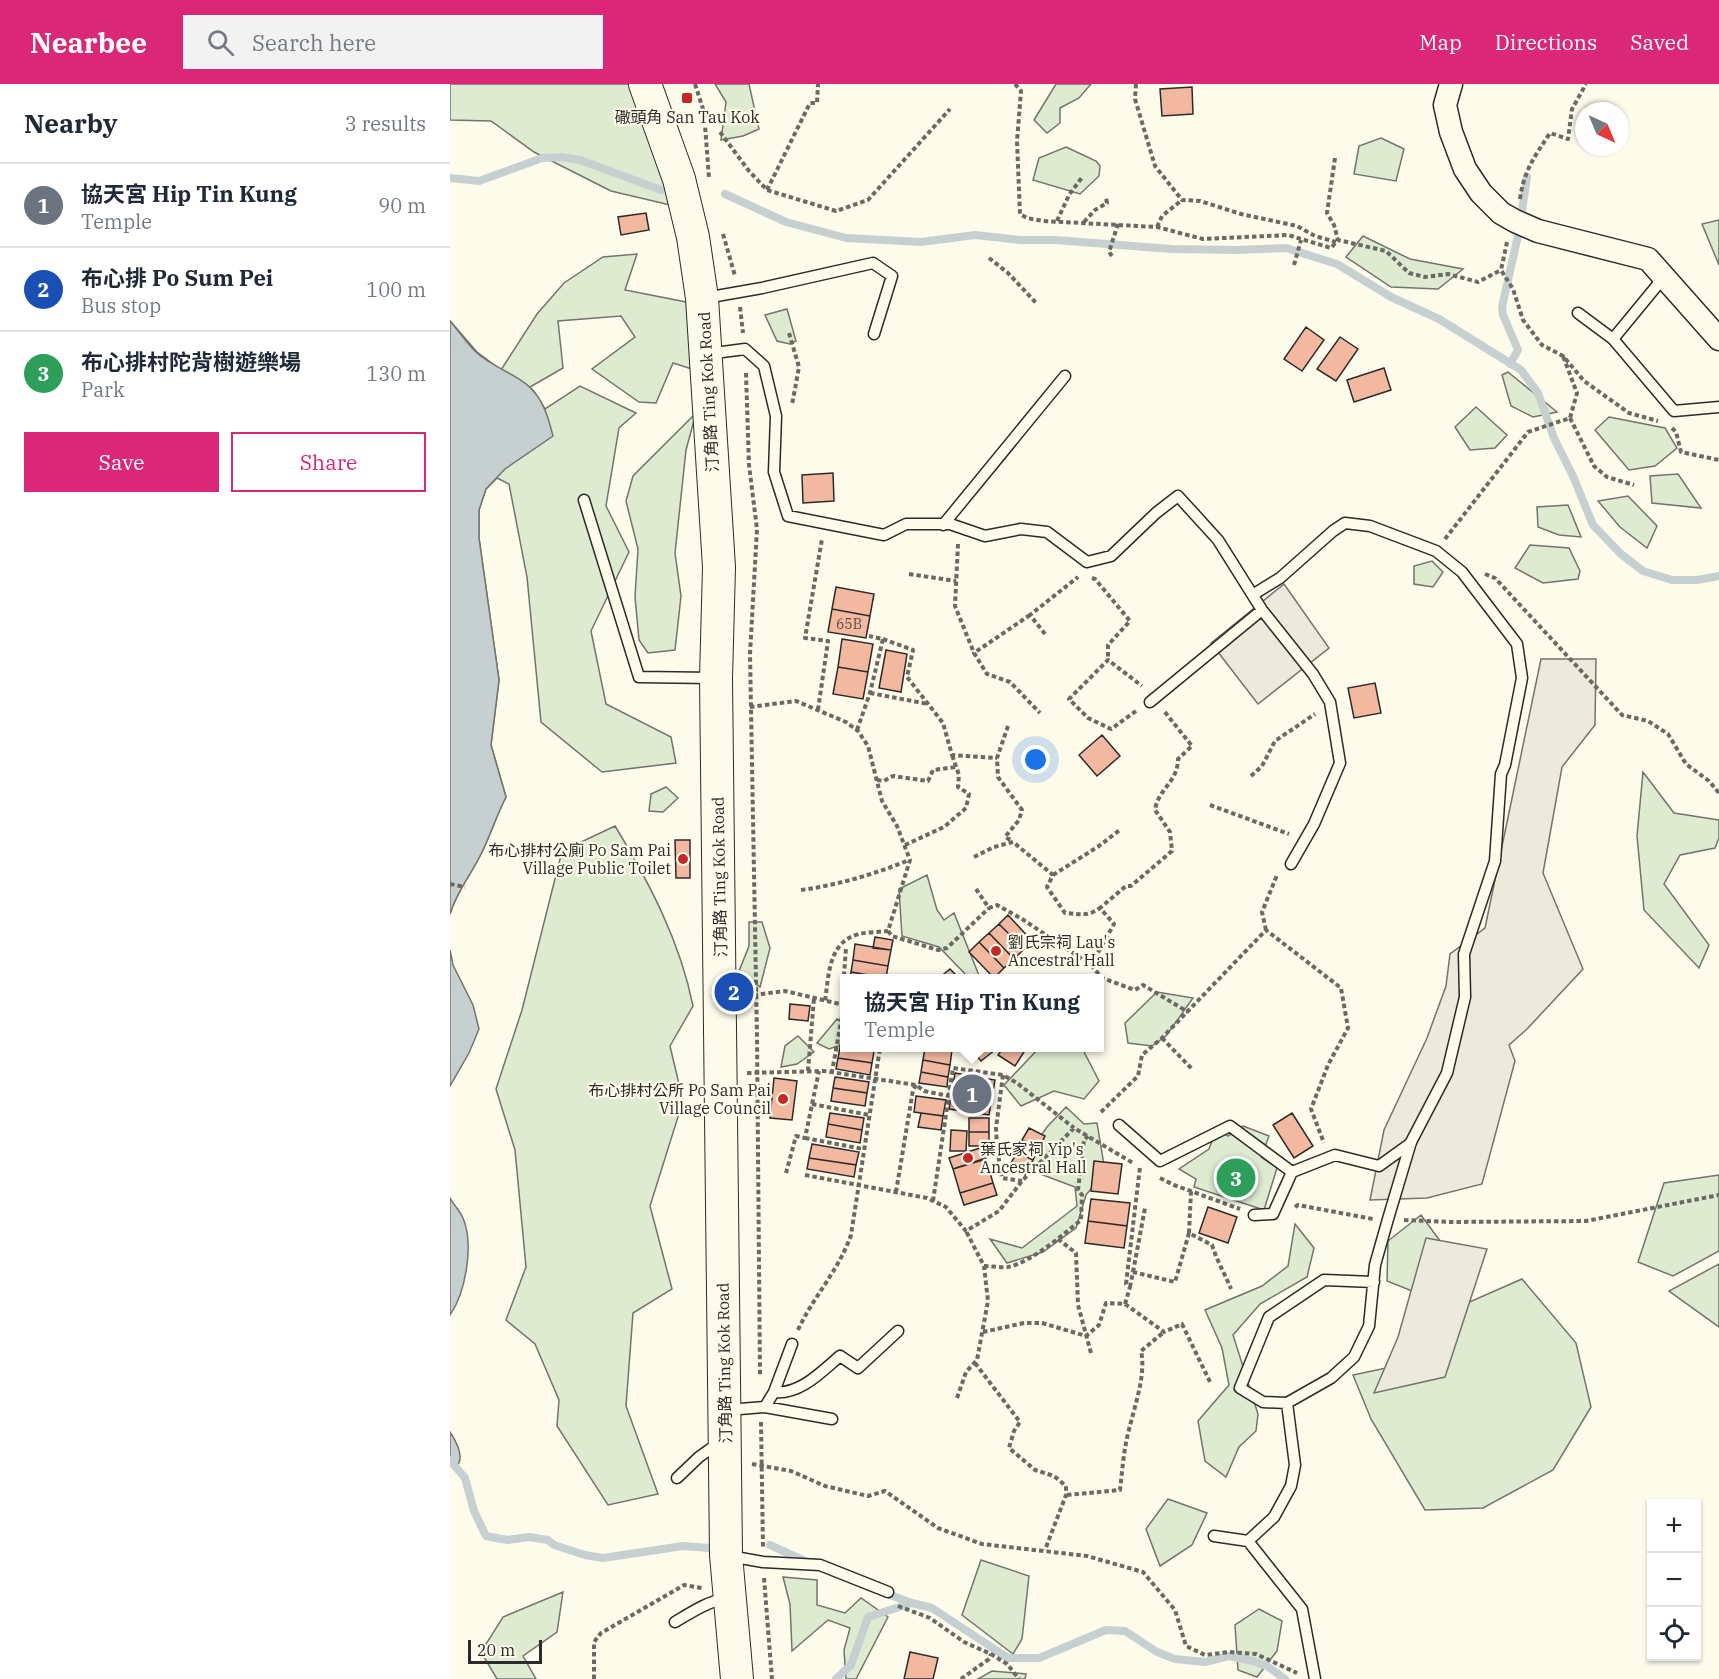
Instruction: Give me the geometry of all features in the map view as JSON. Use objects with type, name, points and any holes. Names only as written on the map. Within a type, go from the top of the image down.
[{"type":"main road","name":"汀角路 Ting Kok Road","points":[[645,84],[679,179],[693,237],[702,298],[719,567],[716,678],[726,1555],[717,1593],[737,1679]]},
{"type":"street","points":[[1451,84],[1446,105],[1451,132],[1465,169],[1481,193],[1501,213],[1538,231],[1648,259],[1719,339]]},
{"type":"lane","points":[[702,298],[762,288],[873,263],[892,276],[874,334]]},
{"type":"lane","points":[[1614,339],[1664,277]]},
{"type":"lane","points":[[1578,313],[1614,339],[1674,411],[1719,407]]},
{"type":"lane","points":[[705,354],[745,349],[764,366],[776,417],[774,472],[789,516],[884,535],[906,524],[959,527],[985,536],[1021,529],[1047,532],[1087,562],[1111,556],[1156,513],[1178,496],[1218,540],[1262,610],[1313,674],[1330,704],[1340,763],[1314,824],[1290,860]]},
{"type":"lane","points":[[943,525],[1065,376]]},
{"type":"lane","points":[[584,500],[639,676],[716,678]]},
{"type":"lane","points":[[1254,594],[1280,578],[1333,531],[1346,523],[1370,526],[1436,551],[1462,572],[1517,644],[1522,678],[1505,765],[1501,774],[1495,861],[1464,954],[1465,997],[1447,1072],[1411,1142],[1375,1265],[1374,1282],[1369,1326],[1354,1357],[1331,1378],[1287,1403],[1263,1402],[1240,1388],[1269,1317],[1324,1280],[1374,1282]]},
{"type":"lane","points":[[1152,700],[1262,610]]},
{"type":"lane","points":[[1119,1125],[1160,1161],[1230,1126],[1292,1172]]},
{"type":"lane","points":[[1254,1215],[1273,1214],[1292,1172],[1335,1155],[1379,1166],[1411,1142]]},
{"type":"lane","points":[[774,1392],[784,1393],[803,1386],[840,1356],[858,1368],[898,1331]]},
{"type":"lane","points":[[677,1478],[699,1457],[725,1425],[763,1407],[774,1392],[792,1344]]},
{"type":"lane","points":[[1248,1541],[1274,1517],[1291,1486],[1295,1465],[1287,1403]]},
{"type":"lane","points":[[763,1407],[832,1419]]},
{"type":"lane","points":[[1214,1536],[1248,1541],[1302,1609],[1315,1679]]},
{"type":"lane","points":[[726,1555],[763,1562],[820,1565],[889,1597]]},
{"type":"lane","points":[[675,1622],[715,1601],[717,1593]]},
{"type":"path","points":[[695,84],[704,112],[710,183]]},
{"type":"path","points":[[767,190],[810,104],[817,103],[818,84]]},
{"type":"path","points":[[1136,84],[1135,99],[1155,166],[1182,200]]},
{"type":"path","points":[[1520,223],[1519,212],[1523,182],[1529,164],[1550,133],[1568,139],[1572,109],[1586,84]]},
{"type":"path","points":[[1018,85],[1021,91],[1017,141],[1020,214],[1027,218],[1117,226],[1157,226],[1203,239],[1288,235],[1301,242],[1331,248],[1337,241]]},
{"type":"path","points":[[720,132],[749,171],[767,190],[836,211],[868,200],[950,109]]},
{"type":"path","points":[[1335,158],[1327,213],[1334,225],[1337,241]]},
{"type":"path","points":[[1057,221],[1069,195],[1083,176]]},
{"type":"path","points":[[1083,223],[1095,210],[1107,203],[1106,198]]},
{"type":"path","points":[[1157,226],[1162,216],[1182,200],[1200,201],[1241,214],[1297,226],[1315,236],[1386,251],[1409,273],[1425,277],[1448,274],[1478,282],[1501,270]]},
{"type":"path","points":[[1112,256],[1109,250],[1117,226]]},
{"type":"path","points":[[722,231],[739,291],[745,349],[749,465],[757,529],[750,654],[763,1407],[763,1562],[772,1679]]},
{"type":"path","points":[[1294,265],[1301,242]]},
{"type":"path","points":[[989,258],[1008,273],[1037,304]]},
{"type":"path","points":[[1505,275],[1513,289],[1523,320],[1542,345],[1563,356],[1584,381],[1629,413],[1666,423],[1676,432],[1681,452],[1719,460]]},
{"type":"path","points":[[776,417],[792,410],[799,367],[789,333]]},
{"type":"path","points":[[1563,356],[1577,393],[1569,419],[1594,466],[1607,477],[1634,485]]},
{"type":"path","points":[[1436,551],[1528,432],[1569,419]]},
{"type":"path","points":[[818,710],[828,641],[805,638],[824,523]]},
{"type":"path","points":[[959,527],[955,606],[974,653],[987,674],[1010,682],[1040,712]]},
{"type":"path","points":[[1476,569],[1496,578],[1622,715],[1648,721],[1668,734],[1686,764],[1709,781],[1719,794]]},
{"type":"path","points":[[909,574],[956,581]]},
{"type":"path","points":[[974,653],[1030,615],[1079,577],[1095,579],[1131,621],[1108,645],[1108,660],[1069,699],[1088,718],[1111,729],[1152,700],[1192,746],[1178,759],[1178,771],[1156,802],[1155,810],[1170,832],[1172,851],[1131,886],[1126,886],[1092,914],[1065,913],[1047,887],[1053,874],[1099,846],[1121,829]]},
{"type":"path","points":[[1030,615],[1045,634]]},
{"type":"path","points":[[869,636],[913,650],[907,677],[943,723],[959,775],[958,787],[969,794],[966,808],[944,827],[905,845]]},
{"type":"path","points":[[857,730],[870,693],[883,639]]},
{"type":"path","points":[[1108,660],[1142,686],[1151,680]]},
{"type":"path","points":[[870,693],[928,704]]},
{"type":"path","points":[[740,709],[796,701],[846,722],[857,730],[868,746],[882,801],[897,826],[910,860],[888,931]]},
{"type":"path","points":[[1251,776],[1262,766],[1275,741],[1330,704]]},
{"type":"path","points":[[1008,726],[997,758],[998,777],[1022,810],[1019,820],[1005,837],[1053,874]]},
{"type":"path","points":[[952,755],[997,758]]},
{"type":"path","points":[[877,780],[884,781],[893,776],[928,781],[933,770],[956,767]]},
{"type":"path","points":[[1210,805],[1293,836],[1290,860],[1262,912],[1266,930],[1341,988],[1348,1028],[1328,1065],[1311,1109],[1329,1158]]},
{"type":"path","points":[[974,857],[994,847],[1014,842]]},
{"type":"path","points":[[801,890],[824,887],[910,860]]},
{"type":"path","points":[[450,884],[465,887]]},
{"type":"path","points":[[976,889],[989,908]]},
{"type":"path","points":[[888,931],[892,936],[938,950],[947,948],[989,908],[997,905],[1022,918],[1091,965],[1099,974]]},
{"type":"path","points":[[1091,965],[1114,924],[1100,908]]},
{"type":"path","points":[[1101,1112],[1138,1076],[1142,1055],[1188,1012],[1266,930]]},
{"type":"path","points":[[825,1001],[833,955],[846,940],[859,934],[888,931]]},
{"type":"path","points":[[845,974],[846,948]]},
{"type":"path","points":[[1104,979],[1134,990],[1143,985],[1188,1012]]},
{"type":"path","points":[[745,996],[786,991],[840,1005]]},
{"type":"path","points":[[808,1071],[814,998]]},
{"type":"path","points":[[832,1072],[840,1028]]},
{"type":"path","points":[[1162,1038],[1192,1070]]},
{"type":"path","points":[[792,1344],[804,1317],[845,1254],[851,1235],[879,1052]]},
{"type":"path","points":[[933,1201],[953,1068],[1003,1075],[1017,1083],[1074,1128],[1148,1172]]},
{"type":"path","points":[[805,1138],[819,1071]]},
{"type":"path","points":[[746,1073],[832,1072],[916,1085],[924,1091],[949,1096]]},
{"type":"path","points":[[1003,1075],[996,1128],[1002,1178],[1022,1181]]},
{"type":"path","points":[[896,1192],[913,1090],[916,1085]]},
{"type":"path","points":[[812,1104],[869,1115]]},
{"type":"path","points":[[966,1231],[999,1211],[1022,1181],[1074,1128]]},
{"type":"path","points":[[786,1173],[796,1136],[863,1149]]},
{"type":"path","points":[[984,1266],[1007,1268],[1020,1263],[1058,1239],[1081,1220],[1082,1195],[1078,1190],[1084,1140],[1088,1136]]},
{"type":"path","points":[[1130,1287],[1126,1284],[1140,1167]]},
{"type":"path","points":[[805,1174],[933,1201],[946,1207],[966,1231],[984,1266],[988,1301],[978,1360],[966,1372],[957,1398]]},
{"type":"path","points":[[1157,1176],[1254,1215]]},
{"type":"path","points":[[1133,1272],[1175,1282],[1190,1233],[1191,1191]]},
{"type":"path","points":[[1289,1212],[1298,1205],[1372,1219],[1451,1222],[1586,1221],[1719,1195]]},
{"type":"path","points":[[1125,1304],[1145,1208]]},
{"type":"path","points":[[1190,1233],[1212,1245],[1231,1289]]},
{"type":"path","points":[[1058,1239],[1076,1253],[1078,1305],[1091,1353]]},
{"type":"path","points":[[1086,1336],[1099,1325],[1106,1303],[1125,1304],[1164,1332]]},
{"type":"path","points":[[983,1332],[1024,1323],[1042,1323],[1086,1336]]},
{"type":"path","points":[[1066,1495],[1120,1490],[1125,1444],[1142,1375],[1144,1361],[1141,1351],[1164,1332],[1182,1324],[1211,1384]]},
{"type":"path","points":[[975,1363],[1020,1422],[1014,1431],[1009,1448],[1035,1470],[1054,1476],[1066,1486],[1066,1495],[1045,1550]]},
{"type":"path","points":[[752,1464],[791,1471],[825,1486],[868,1496],[885,1491],[938,1528],[982,1544],[1087,1556],[1143,1572],[1175,1610],[1186,1647],[1205,1656],[1229,1652],[1256,1654],[1299,1674]]},
{"type":"path","points":[[594,1679],[594,1642],[602,1632],[684,1586],[717,1593]]},
{"type":"path","points":[[889,1597],[930,1618],[964,1642],[1007,1664],[1019,1679]]},
{"type":"path","points":[[961,1679],[989,1659],[991,1654]]},
{"type":"green space","points":[[450,84],[636,84],[670,205],[611,191],[534,152],[491,121],[450,120]]},
{"type":"green space","points":[[715,84],[749,84],[759,129],[743,136],[721,140],[726,102]]},
{"type":"green space","points":[[1056,84],[1091,84],[1079,98],[1060,108],[1060,123],[1047,133],[1034,120]]},
{"type":"green space","points":[[1381,138],[1404,149],[1396,181],[1354,174],[1359,146]]},
{"type":"green space","points":[[1066,147],[1096,161],[1100,166],[1099,176],[1080,194],[1033,180],[1039,158]]},
{"type":"green space","points":[[1719,220],[1719,265],[1702,224]]},
{"type":"green space","points":[[1363,236],[1410,259],[1463,269],[1438,289],[1391,287],[1346,257]]},
{"type":"green space","points":[[637,254],[625,290],[691,303],[698,371],[673,363],[656,403],[639,402],[592,369],[635,337],[621,316],[558,321],[563,368],[530,387],[545,409],[580,386],[636,413],[619,428],[606,506],[629,552],[591,631],[606,704],[671,737],[676,763],[602,772],[541,722],[527,577],[509,484],[497,478],[486,489],[479,510],[479,538],[499,680],[491,745],[506,797],[484,849],[459,892],[450,914],[450,321],[477,352],[501,370],[537,314],[564,283],[603,257]]},
{"type":"green space","points":[[787,309],[796,341],[790,344],[777,341],[765,315]]},
{"type":"green space","points":[[1508,372],[1557,412],[1533,417],[1511,406],[1502,375]]},
{"type":"green space","points":[[1476,407],[1507,435],[1495,448],[1470,450],[1455,427]]},
{"type":"green space","points":[[696,413],[686,450],[675,553],[681,596],[675,650],[648,653],[639,640],[635,597],[638,549],[626,501],[633,476]]},
{"type":"green space","points":[[1609,417],[1665,428],[1677,448],[1655,466],[1629,470],[1595,430]]},
{"type":"green space","points":[[1678,474],[1701,508],[1652,503],[1650,476]]},
{"type":"green space","points":[[1628,496],[1657,526],[1647,548],[1620,527],[1598,501]]},
{"type":"green space","points":[[1568,505],[1581,537],[1559,535],[1538,527],[1537,507]]},
{"type":"green space","points":[[1530,545],[1569,548],[1580,571],[1578,579],[1543,583],[1515,568]]},
{"type":"green space","points":[[1432,561],[1443,572],[1433,587],[1414,584],[1414,566]]},
{"type":"green space","points":[[1643,772],[1674,813],[1719,820],[1719,838],[1715,848],[1680,855],[1664,884],[1709,945],[1699,968],[1644,910],[1637,836]]},
{"type":"green space","points":[[666,787],[678,798],[663,812],[649,811],[651,794]]},
{"type":"green space","points":[[615,826],[640,869],[672,935],[693,1006],[670,1046],[683,1101],[650,1206],[672,1289],[633,1313],[626,1406],[658,1494],[608,1505],[557,1426],[559,1400],[535,1344],[506,1320],[526,1267],[515,1150],[496,1089],[522,1010],[562,851]]},
{"type":"green space","points":[[927,875],[937,910],[944,920],[954,913],[978,974],[965,974],[939,947],[902,936],[899,889]]},
{"type":"green space","points":[[749,922],[762,922],[770,948],[760,987],[739,971],[749,946]]},
{"type":"green space","points":[[1157,992],[1193,998],[1166,1036],[1152,1046],[1128,1043],[1125,1023]]},
{"type":"green space","points":[[837,1019],[840,1021],[840,1045],[829,1049],[817,1043]]},
{"type":"green space","points":[[798,1036],[814,1052],[797,1064],[781,1067],[785,1046]]},
{"type":"green space","points":[[1035,1052],[1084,1052],[1099,1081],[1084,1099],[1054,1091],[1021,1106],[1004,1085]]},
{"type":"green space","points":[[1066,1107],[1084,1124],[1097,1123],[1105,1171],[1086,1195],[1076,1228],[1043,1252],[1007,1263],[990,1239],[1022,1248],[1077,1206],[1075,1187],[1021,1164],[1047,1127]]},
{"type":"green space","points":[[1243,1126],[1269,1136],[1261,1157],[1277,1168],[1264,1210],[1194,1187],[1196,1179],[1179,1169],[1209,1149],[1217,1128],[1228,1136]]},
{"type":"green space","points":[[1719,1175],[1719,1251],[1673,1276],[1638,1262],[1664,1183]]},
{"type":"green space","points":[[1421,1215],[1443,1245],[1437,1301],[1387,1281],[1388,1241]]},
{"type":"green space","points":[[1295,1224],[1314,1248],[1307,1277],[1260,1304],[1233,1335],[1258,1414],[1256,1431],[1239,1447],[1226,1477],[1205,1461],[1198,1421],[1229,1385],[1222,1348],[1205,1310],[1262,1286],[1288,1266]]},
{"type":"green space","points":[[1719,1264],[1719,1327],[1669,1291]]},
{"type":"green space","points":[[1522,1279],[1576,1343],[1591,1407],[1553,1470],[1483,1508],[1425,1510],[1371,1419],[1353,1375],[1424,1360],[1451,1310]]},
{"type":"green space","points":[[1168,1499],[1207,1513],[1192,1545],[1160,1566],[1146,1529]]},
{"type":"green space","points":[[981,1560],[1029,1576],[1022,1639],[1013,1654],[962,1615]]},
{"type":"green space","points":[[783,1577],[817,1580],[817,1605],[845,1613],[861,1598],[888,1617],[856,1679],[846,1679],[844,1650],[850,1628],[828,1620],[792,1651],[790,1604]]},
{"type":"green space","points":[[563,1592],[557,1632],[523,1656],[536,1679],[497,1679],[481,1652],[503,1617]]},
{"type":"green space","points":[[1259,1609],[1282,1621],[1277,1651],[1257,1677],[1238,1670],[1235,1625]]},
{"type":"green space","points":[[992,1671],[1026,1674],[1025,1679],[978,1679]]},
{"type":"shaded area","points":[[450,321],[477,353],[523,381],[535,393],[544,408],[553,436],[505,469],[486,489],[479,510],[479,538],[499,680],[491,745],[506,797],[484,849],[459,892],[450,914]]},
{"type":"shaded area","points":[[1284,584],[1329,648],[1258,704],[1211,643]]},
{"type":"shaded area","points":[[1541,659],[1596,659],[1595,725],[1562,767],[1543,873],[1583,969],[1509,1045],[1515,1061],[1482,1184],[1427,1198],[1370,1200],[1384,1130],[1427,1038],[1446,986],[1450,954],[1485,928]]},
{"type":"shaded area","points":[[450,950],[453,965],[473,1005],[479,1029],[469,1053],[450,1086]]},
{"type":"shaded area","points":[[450,1198],[463,1218],[468,1254],[464,1281],[450,1315]]},
{"type":"shaded area","points":[[1426,1238],[1487,1249],[1445,1377],[1374,1393],[1398,1337]]},
{"type":"shaded area","points":[[450,1432],[460,1455],[459,1463],[455,1465],[450,1463]]},
{"type":"building","points":[[1192,87],[1193,114],[1162,116],[1160,89]]},
{"type":"building","points":[[646,213],[649,230],[621,235],[618,217]]},
{"type":"building","points":[[1306,327],[1324,340],[1302,371],[1284,359]]},
{"type":"building","points":[[1340,337],[1358,349],[1336,381],[1317,369]]},
{"type":"building","points":[[1384,368],[1391,390],[1354,402],[1347,380]]},
{"type":"building","points":[[833,473],[834,501],[803,503],[802,475]]},
{"type":"building","points":[[836,587],[874,594],[870,616],[832,609]]},
{"type":"building","points":[[832,609],[870,616],[866,638],[828,632]]},
{"type":"building","points":[[842,639],[873,644],[868,672],[838,667]]},
{"type":"building","points":[[886,650],[907,654],[901,692],[879,688]]},
{"type":"building","points":[[838,667],[868,672],[863,699],[833,694]]},
{"type":"building","points":[[1375,683],[1381,713],[1354,718],[1348,688]]},
{"type":"building","points":[[1102,735],[1120,756],[1097,776],[1079,755]]},
{"type":"building","name":"布心排村公廁 Po Sam Pai Village Public Toilet","points":[[675,840],[690,840],[690,878],[676,878]]},
{"type":"building","points":[[1008,915],[1032,941],[1024,949],[999,924]]},
{"type":"building","points":[[999,924],[1024,949],[1014,959],[989,933]]},
{"type":"building","name":"劉氏宗祠 Lau's Ancestral Hall","points":[[989,933],[1014,959],[1004,968],[979,942]]},
{"type":"building","points":[[875,937],[893,940],[891,950],[873,948]]},
{"type":"building","points":[[979,942],[1004,968],[998,974],[990,974],[969,952]]},
{"type":"building","points":[[855,944],[891,950],[888,966],[853,960]]},
{"type":"building","points":[[853,960],[888,966],[887,974],[851,972]]},
{"type":"building","points":[[950,969],[955,974],[944,974]]},
{"type":"building","points":[[790,1004],[810,1006],[808,1021],[789,1019]]},
{"type":"building","points":[[840,1047],[840,1052],[874,1052],[872,1063],[838,1058]]},
{"type":"building","points":[[924,1052],[952,1052],[950,1065],[923,1060]]},
{"type":"building","points":[[973,1052],[992,1052],[981,1061]]},
{"type":"building","points":[[1000,1052],[1024,1052],[1015,1066],[998,1055]]},
{"type":"building","points":[[838,1058],[872,1063],[870,1075],[836,1069]]},
{"type":"building","points":[[923,1060],[950,1065],[948,1077],[921,1072]]},
{"type":"building","points":[[921,1072],[948,1077],[947,1087],[919,1083]]},
{"type":"building","points":[[955,1073],[995,1080],[989,1115],[949,1109]]},
{"type":"building","points":[[835,1077],[869,1082],[867,1093],[833,1088]]},
{"type":"building","name":"布心排村公所 Po Sam Pai Village Council","points":[[774,1078],[797,1081],[792,1120],[770,1118]]},
{"type":"building","points":[[833,1088],[867,1093],[865,1106],[831,1101]]},
{"type":"building","points":[[916,1096],[946,1100],[943,1116],[914,1112]]},
{"type":"building","points":[[830,1113],[864,1118],[862,1130],[828,1124]]},
{"type":"building","points":[[921,1113],[943,1116],[941,1130],[918,1127]]},
{"type":"building","points":[[1292,1113],[1313,1146],[1294,1158],[1273,1125]]},
{"type":"building","points":[[969,1118],[989,1118],[989,1132],[969,1132]]},
{"type":"building","points":[[828,1124],[862,1130],[860,1143],[826,1137]]},
{"type":"building","points":[[1029,1128],[1045,1136],[1039,1148],[1022,1140]]},
{"type":"building","points":[[951,1130],[967,1131],[966,1151],[950,1151]]},
{"type":"building","points":[[969,1132],[989,1132],[989,1146],[969,1146]]},
{"type":"building","points":[[1022,1140],[1039,1148],[1033,1160],[1017,1152]]},
{"type":"building","points":[[812,1144],[859,1152],[856,1165],[809,1158]]},
{"type":"building","name":"葉氏家祠 Yip's Ancestral Hall","points":[[983,1147],[986,1158],[953,1169],[949,1158]]},
{"type":"building","points":[[1017,1152],[1033,1160],[1025,1175],[1009,1167]]},
{"type":"building","points":[[809,1158],[856,1165],[854,1177],[807,1169]]},
{"type":"building","points":[[986,1159],[993,1183],[960,1193],[953,1169]]},
{"type":"building","points":[[1094,1161],[1122,1164],[1118,1194],[1091,1191]]},
{"type":"building","points":[[993,1183],[997,1195],[964,1205],[960,1193]]},
{"type":"building","points":[[1091,1199],[1130,1203],[1127,1226],[1088,1221]]},
{"type":"building","points":[[1208,1207],[1237,1217],[1228,1243],[1199,1233]]},
{"type":"building","points":[[1088,1221],[1127,1226],[1124,1248],[1085,1243]]},
{"type":"building","points":[[910,1652],[938,1658],[933,1679],[904,1679]]},
{"type":"waterway","points":[[450,178],[479,181],[542,158],[561,157],[580,160],[661,190]]},
{"type":"waterway","points":[[1510,364],[1518,350],[1503,315],[1502,307],[1519,231],[1527,177]]},
{"type":"waterway","points":[[725,194],[786,222],[846,238],[921,242],[975,235],[1171,249],[1286,248],[1337,264],[1391,297],[1439,319],[1521,370],[1538,393],[1554,438],[1593,525],[1621,554],[1643,571],[1672,580],[1697,580],[1719,576]]},
{"type":"waterway","points":[[450,1460],[465,1478],[474,1511],[486,1536],[507,1540],[529,1537],[548,1540],[554,1545],[603,1558],[683,1546],[709,1548]]},
{"type":"waterway","points":[[770,1545],[807,1562]]},
{"type":"waterway","points":[[882,1592],[912,1603]]},
{"type":"waterway","points":[[836,1679],[851,1665],[868,1617],[912,1603],[932,1608],[1008,1658],[1039,1658],[1106,1630],[1125,1631],[1157,1652],[1175,1659],[1205,1662],[1229,1656],[1267,1666],[1285,1679]]},
{"type":"place","name":"䃟頭角 San Tau Kok","points":[[687,98]]},
{"type":"place","name":"布心排村公廁 Po Sam Pai Village Public Toilet","points":[[683,859]]},
{"type":"place","name":"劉氏宗祠 Lau's Ancestral Hall","points":[[996,951]]},
{"type":"place","name":"布心排 Po Sum Pei","points":[[734,992]]},
{"type":"place","name":"協天宮 Hip Tin Kung","points":[[972,1094]]},
{"type":"place","name":"布心排村公所 Po Sam Pai Village Council","points":[[783,1099]]},
{"type":"place","name":"葉氏家祠 Yip's Ancestral Hall","points":[[968,1158]]},
{"type":"place","name":"布心排村陀背樹遊樂場","points":[[1236,1178]]}]
